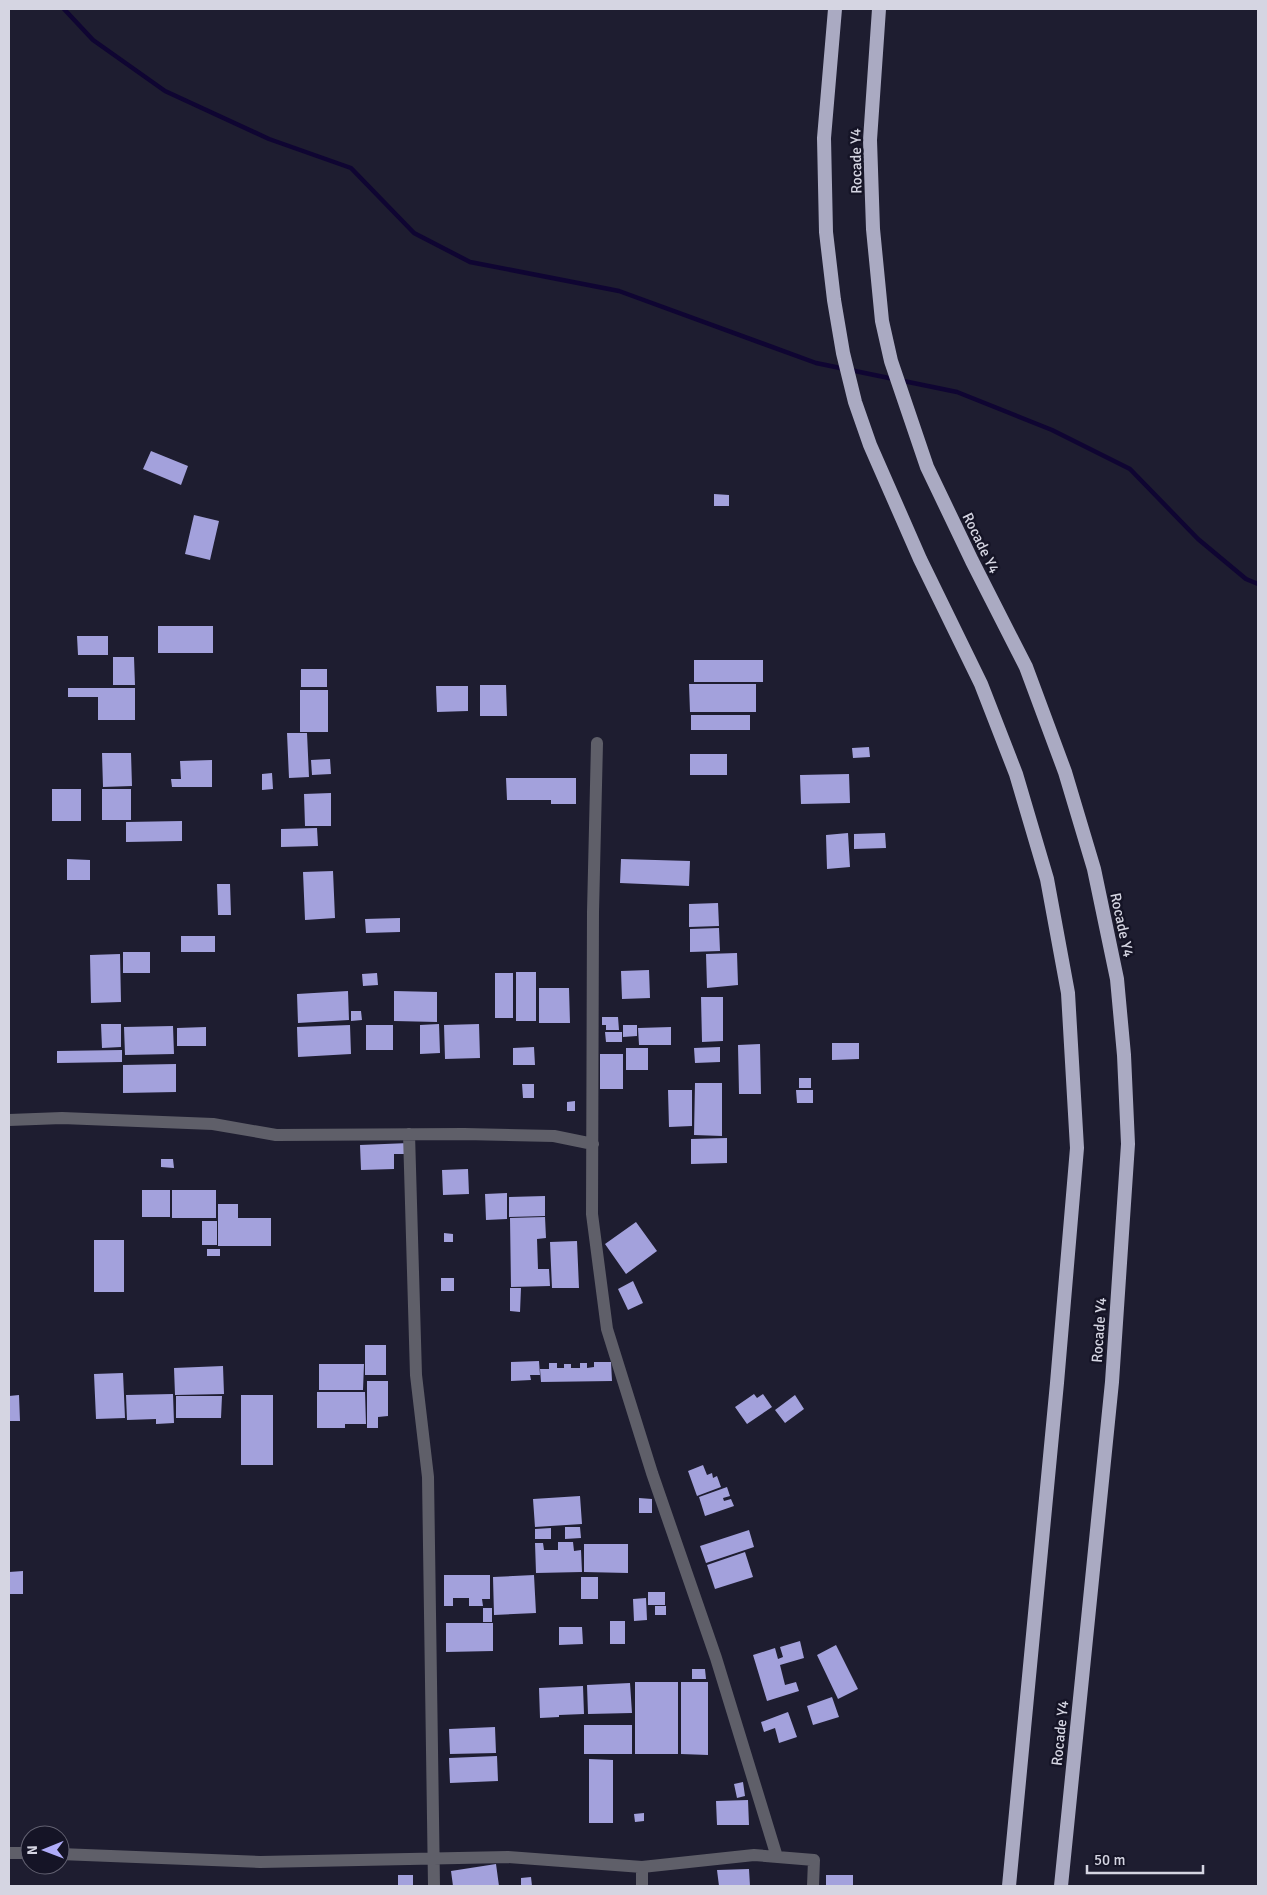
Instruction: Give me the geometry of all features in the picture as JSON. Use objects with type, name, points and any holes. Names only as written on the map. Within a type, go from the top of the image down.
[{"type":"highway","name":"Rocade Y4","points":[[835,9],[824,138],[826,232],[834,300],[855,402],[870,445],[920,559],[981,684],[1016,774],[1047,879],[1068,993],[1077,1148],[1057,1383],[1009,1886]]},
{"type":"highway","name":"Rocade Y4","points":[[879,9],[870,140],[873,229],[882,321],[891,361],[927,466],[972,561],[1026,667],[1065,772],[1096,878],[1117,979],[1123,1046],[1128,1144],[1112,1382],[1061,1886]]},
{"type":"street","points":[[597,743],[593,912],[592,1214],[607,1329],[652,1473],[716,1658],[777,1857]]},
{"type":"street","points":[[9,1120],[62,1118],[214,1124],[276,1135],[554,1136],[593,1144]]},
{"type":"street","points":[[409,1134],[416,1375],[428,1477],[434,1886]]},
{"type":"street","points":[[70,1854],[260,1862],[508,1857],[642,1867],[754,1855],[814,1860],[814,1886]]},
{"type":"street","points":[[642,1867],[642,1886]]},
{"type":"building","points":[[151,451],[188,466],[181,485],[143,469]]},
{"type":"building","points":[[714,494],[729,495],[729,506],[714,506]]},
{"type":"building","points":[[194,515],[219,521],[210,560],[185,554]]},
{"type":"building","points":[[158,626],[213,626],[213,653],[158,653]]},
{"type":"building","points":[[77,636],[108,636],[108,655],[78,655]]},
{"type":"building","points":[[113,657],[134,657],[135,685],[113,685]]},
{"type":"building","points":[[694,660],[763,660],[763,682],[694,682]]},
{"type":"building","points":[[301,669],[327,669],[327,687],[301,687]]},
{"type":"building","points":[[689,684],[756,684],[756,712],[690,712]]},
{"type":"building","points":[[480,685],[506,685],[507,716],[480,716]]},
{"type":"building","points":[[436,686],[468,686],[468,711],[437,712]]},
{"type":"building","points":[[68,688],[135,688],[135,720],[98,720],[98,697],[68,697]]},
{"type":"building","points":[[300,690],[328,690],[328,732],[300,732]]},
{"type":"building","points":[[691,715],[750,715],[750,730],[691,730]]},
{"type":"building","points":[[287,733],[307,733],[309,777],[289,778]]},
{"type":"building","points":[[869,747],[870,757],[853,758],[852,748]]},
{"type":"building","points":[[102,753],[131,753],[132,786],[103,787]]},
{"type":"building","points":[[690,754],[727,754],[727,775],[690,775]]},
{"type":"building","points":[[330,759],[331,774],[312,775],[311,760]]},
{"type":"building","points":[[212,760],[212,787],[172,787],[171,779],[181,779],[180,761]]},
{"type":"building","points":[[272,773],[273,789],[262,790],[262,774]]},
{"type":"building","points":[[849,774],[850,803],[801,804],[800,775]]},
{"type":"building","points":[[506,778],[576,778],[576,804],[551,804],[551,800],[507,800]]},
{"type":"building","points":[[52,789],[81,789],[81,821],[52,821]]},
{"type":"building","points":[[102,789],[131,789],[131,820],[102,820]]},
{"type":"building","points":[[331,793],[331,826],[305,826],[304,794]]},
{"type":"building","points":[[182,821],[182,841],[126,842],[126,822]]},
{"type":"building","points":[[317,828],[318,846],[281,847],[281,829]]},
{"type":"building","points":[[848,833],[850,867],[827,869],[826,835]]},
{"type":"building","points":[[885,833],[886,848],[854,849],[854,834]]},
{"type":"building","points":[[67,859],[90,860],[90,880],[67,880]]},
{"type":"building","points":[[621,859],[690,861],[689,886],[620,883]]},
{"type":"building","points":[[333,871],[335,918],[305,920],[303,872]]},
{"type":"building","points":[[217,884],[230,884],[231,915],[218,915]]},
{"type":"building","points":[[718,903],[719,926],[689,927],[689,904]]},
{"type":"building","points":[[400,918],[400,932],[366,933],[365,919]]},
{"type":"building","points":[[719,928],[720,951],[690,952],[690,929]]},
{"type":"building","points":[[181,936],[215,936],[215,952],[181,952]]},
{"type":"building","points":[[123,952],[150,952],[150,973],[123,973]]},
{"type":"building","points":[[737,953],[738,985],[707,988],[706,954]]},
{"type":"building","points":[[120,954],[121,1002],[91,1003],[90,955]]},
{"type":"building","points":[[649,970],[650,998],[622,999],[621,971]]},
{"type":"building","points":[[516,972],[536,972],[536,1021],[516,1021]]},
{"type":"building","points":[[377,973],[378,985],[363,986],[362,974]]},
{"type":"building","points":[[495,973],[513,973],[513,1018],[495,1018]]},
{"type":"building","points":[[539,988],[569,988],[570,1023],[539,1023]]},
{"type":"building","points":[[348,991],[349,1020],[298,1023],[297,994]]},
{"type":"building","points":[[394,991],[437,992],[437,1022],[394,1021]]},
{"type":"building","points":[[701,997],[723,997],[723,1041],[702,1042]]},
{"type":"building","points":[[351,1011],[361,1011],[362,1020],[351,1021]]},
{"type":"building","points":[[602,1017],[618,1017],[619,1030],[606,1030],[606,1025],[602,1025]]},
{"type":"building","points":[[101,1024],[121,1024],[121,1047],[102,1048]]},
{"type":"building","points":[[439,1024],[440,1053],[420,1054],[420,1025]]},
{"type":"building","points":[[479,1024],[480,1058],[445,1059],[444,1025]]},
{"type":"building","points":[[350,1025],[351,1054],[298,1057],[297,1027]]},
{"type":"building","points":[[366,1025],[393,1025],[393,1050],[366,1050]]},
{"type":"building","points":[[623,1025],[637,1025],[637,1036],[623,1037]]},
{"type":"building","points":[[173,1026],[174,1054],[125,1055],[124,1027]]},
{"type":"building","points":[[206,1027],[206,1046],[177,1046],[177,1028]]},
{"type":"building","points":[[671,1027],[671,1045],[639,1045],[638,1028]]},
{"type":"building","points":[[605,1032],[622,1032],[622,1042],[606,1042]]},
{"type":"building","points":[[832,1043],[859,1043],[859,1059],[832,1060]]},
{"type":"building","points":[[760,1044],[761,1094],[739,1094],[738,1045]]},
{"type":"building","points":[[534,1047],[535,1065],[513,1065],[513,1048]]},
{"type":"building","points":[[720,1047],[720,1062],[695,1063],[694,1048]]},
{"type":"building","points":[[626,1048],[648,1048],[648,1070],[626,1070]]},
{"type":"building","points":[[122,1050],[122,1062],[57,1063],[57,1051]]},
{"type":"building","points":[[600,1054],[623,1054],[623,1089],[600,1089]]},
{"type":"building","points":[[176,1064],[176,1092],[123,1093],[123,1065]]},
{"type":"building","points":[[799,1078],[811,1078],[811,1088],[799,1088]]},
{"type":"building","points":[[695,1083],[722,1083],[722,1136],[694,1135]]},
{"type":"building","points":[[522,1084],[534,1084],[534,1098],[523,1098]]},
{"type":"building","points":[[668,1090],[692,1090],[692,1126],[669,1127]]},
{"type":"building","points":[[796,1090],[813,1090],[813,1103],[797,1103]]},
{"type":"building","points":[[575,1101],[575,1111],[567,1111],[567,1102]]},
{"type":"building","points":[[727,1138],[727,1163],[691,1164],[691,1139]]},
{"type":"building","points":[[409,1143],[409,1154],[394,1154],[394,1169],[361,1170],[360,1145]]},
{"type":"building","points":[[161,1159],[173,1159],[174,1168],[161,1167]]},
{"type":"building","points":[[468,1169],[469,1194],[443,1195],[442,1170]]},
{"type":"building","points":[[142,1190],[170,1190],[170,1217],[142,1217]]},
{"type":"building","points":[[172,1190],[216,1190],[216,1218],[172,1218]]},
{"type":"building","points":[[507,1193],[507,1219],[486,1220],[485,1194]]},
{"type":"building","points":[[545,1196],[545,1216],[509,1217],[509,1197]]},
{"type":"building","points":[[218,1204],[238,1204],[238,1218],[271,1218],[271,1246],[218,1246]]},
{"type":"building","points":[[545,1217],[546,1238],[537,1239],[538,1269],[549,1269],[550,1286],[511,1287],[510,1218]]},
{"type":"building","points":[[202,1221],[217,1221],[217,1245],[202,1245]]},
{"type":"building","points":[[636,1222],[657,1251],[626,1274],[605,1244]]},
{"type":"building","points":[[444,1233],[453,1234],[453,1242],[444,1242]]},
{"type":"building","points":[[94,1240],[124,1240],[124,1292],[94,1292]]},
{"type":"building","points":[[577,1241],[579,1288],[552,1288],[550,1242]]},
{"type":"building","points":[[207,1249],[220,1249],[220,1256],[207,1256]]},
{"type":"building","points":[[441,1278],[454,1278],[454,1291],[441,1291]]},
{"type":"building","points":[[633,1281],[643,1303],[628,1310],[618,1289]]},
{"type":"building","points":[[510,1288],[521,1288],[520,1312],[510,1311]]},
{"type":"building","points":[[365,1345],[386,1345],[386,1375],[365,1375]]},
{"type":"building","points":[[539,1361],[540,1375],[530,1375],[531,1380],[511,1381],[511,1362]]},
{"type":"building","points":[[594,1362],[611,1362],[612,1381],[541,1382],[540,1369],[549,1369],[549,1363],[557,1363],[557,1368],[564,1368],[564,1364],[571,1364],[571,1368],[580,1368],[580,1363],[587,1363],[587,1368],[594,1367]]},
{"type":"building","points":[[319,1364],[364,1364],[363,1390],[319,1390]]},
{"type":"building","points":[[223,1366],[224,1394],[175,1395],[174,1368]]},
{"type":"building","points":[[123,1373],[125,1418],[96,1419],[94,1374]]},
{"type":"building","points":[[367,1381],[388,1381],[388,1416],[378,1417],[378,1428],[367,1428]]},
{"type":"building","points":[[317,1392],[365,1392],[366,1424],[345,1424],[345,1428],[317,1428]]},
{"type":"building","points":[[173,1394],[174,1423],[156,1424],[156,1419],[127,1420],[126,1395]]},
{"type":"building","points":[[754,1394],[757,1398],[763,1394],[772,1407],[747,1424],[735,1407]]},
{"type":"building","points":[[19,1395],[20,1421],[9,1421],[9,1396]]},
{"type":"building","points":[[241,1395],[273,1395],[273,1465],[241,1465]]},
{"type":"building","points":[[795,1395],[804,1409],[785,1423],[775,1410]]},
{"type":"building","points":[[176,1396],[222,1396],[221,1418],[176,1418]]},
{"type":"building","points":[[703,1465],[707,1475],[712,1473],[713,1478],[717,1476],[721,1487],[697,1496],[688,1471]]},
{"type":"building","points":[[727,1487],[730,1496],[723,1498],[724,1501],[731,1499],[734,1506],[705,1516],[699,1497]]},
{"type":"building","points":[[580,1496],[582,1524],[535,1527],[533,1499]]},
{"type":"building","points":[[639,1498],[652,1499],[652,1513],[639,1513]]},
{"type":"building","points":[[565,1527],[580,1527],[581,1538],[565,1539]]},
{"type":"building","points":[[551,1528],[551,1539],[535,1539],[535,1529]]},
{"type":"building","points":[[749,1530],[754,1547],[706,1563],[700,1546]]},
{"type":"building","points":[[558,1542],[573,1542],[574,1551],[581,1550],[582,1572],[536,1573],[535,1543],[543,1543],[544,1550],[558,1550]]},
{"type":"building","points":[[584,1544],[628,1544],[628,1573],[584,1572]]},
{"type":"building","points":[[745,1552],[753,1577],[715,1589],[707,1565]]},
{"type":"building","points":[[23,1571],[23,1594],[9,1594],[9,1572]]},
{"type":"building","points":[[444,1575],[490,1575],[490,1599],[482,1599],[483,1606],[469,1606],[469,1598],[453,1598],[453,1606],[444,1606]]},
{"type":"building","points":[[534,1575],[536,1613],[494,1615],[493,1577]]},
{"type":"building","points":[[581,1577],[598,1577],[598,1599],[581,1599]]},
{"type":"building","points":[[648,1592],[665,1592],[665,1605],[648,1605]]},
{"type":"building","points":[[646,1598],[647,1620],[634,1621],[633,1599]]},
{"type":"building","points":[[655,1606],[666,1606],[666,1615],[655,1615]]},
{"type":"building","points":[[483,1608],[492,1608],[492,1622],[483,1622]]},
{"type":"building","points":[[610,1621],[625,1621],[625,1644],[610,1644]]},
{"type":"building","points":[[446,1623],[493,1623],[493,1651],[446,1652]]},
{"type":"building","points":[[559,1627],[582,1627],[583,1644],[559,1645]]},
{"type":"building","points":[[800,1641],[804,1658],[780,1665],[785,1685],[796,1682],[799,1691],[767,1701],[753,1655],[775,1648],[778,1659],[783,1657],[780,1647]]},
{"type":"building","points":[[836,1645],[858,1689],[838,1699],[817,1655]]},
{"type":"building","points":[[692,1669],[705,1669],[706,1679],[692,1679]]},
{"type":"building","points":[[635,1682],[678,1682],[678,1754],[635,1754]]},
{"type":"building","points":[[681,1682],[708,1682],[708,1755],[681,1754]]},
{"type":"building","points":[[630,1683],[632,1713],[588,1714],[587,1685]]},
{"type":"building","points":[[583,1686],[584,1714],[540,1718],[539,1688]]},
{"type":"building","points":[[832,1697],[839,1717],[813,1725],[807,1706]]},
{"type":"building","points":[[788,1712],[797,1737],[779,1743],[775,1728],[764,1732],[761,1722]]},
{"type":"building","points":[[584,1725],[632,1725],[632,1754],[584,1754]]},
{"type":"building","points":[[495,1727],[496,1753],[450,1754],[449,1729]]},
{"type":"building","points":[[497,1756],[498,1781],[450,1783],[449,1758]]},
{"type":"building","points":[[589,1759],[613,1760],[613,1823],[589,1823]]},
{"type":"building","points":[[743,1782],[745,1796],[737,1798],[734,1784]]},
{"type":"building","points":[[748,1800],[749,1825],[717,1825],[716,1801]]},
{"type":"building","points":[[644,1813],[644,1821],[635,1822],[634,1814]]},
{"type":"building","points":[[496,1864],[499,1886],[453,1886],[451,1871]]},
{"type":"building","points":[[749,1869],[750,1886],[719,1886],[717,1870]]},
{"type":"building","points":[[398,1875],[413,1875],[413,1886],[398,1886]]},
{"type":"building","points":[[826,1875],[853,1875],[853,1886],[826,1886]]},
{"type":"building","points":[[531,1877],[532,1886],[521,1886],[521,1878]]},
{"type":"waterway","points":[[64,9],[93,40],[165,91],[269,139],[351,168],[414,233],[470,262],[619,291],[816,363],[957,392],[1052,430],[1130,469],[1198,539],[1246,579],[1258,584]]}]
